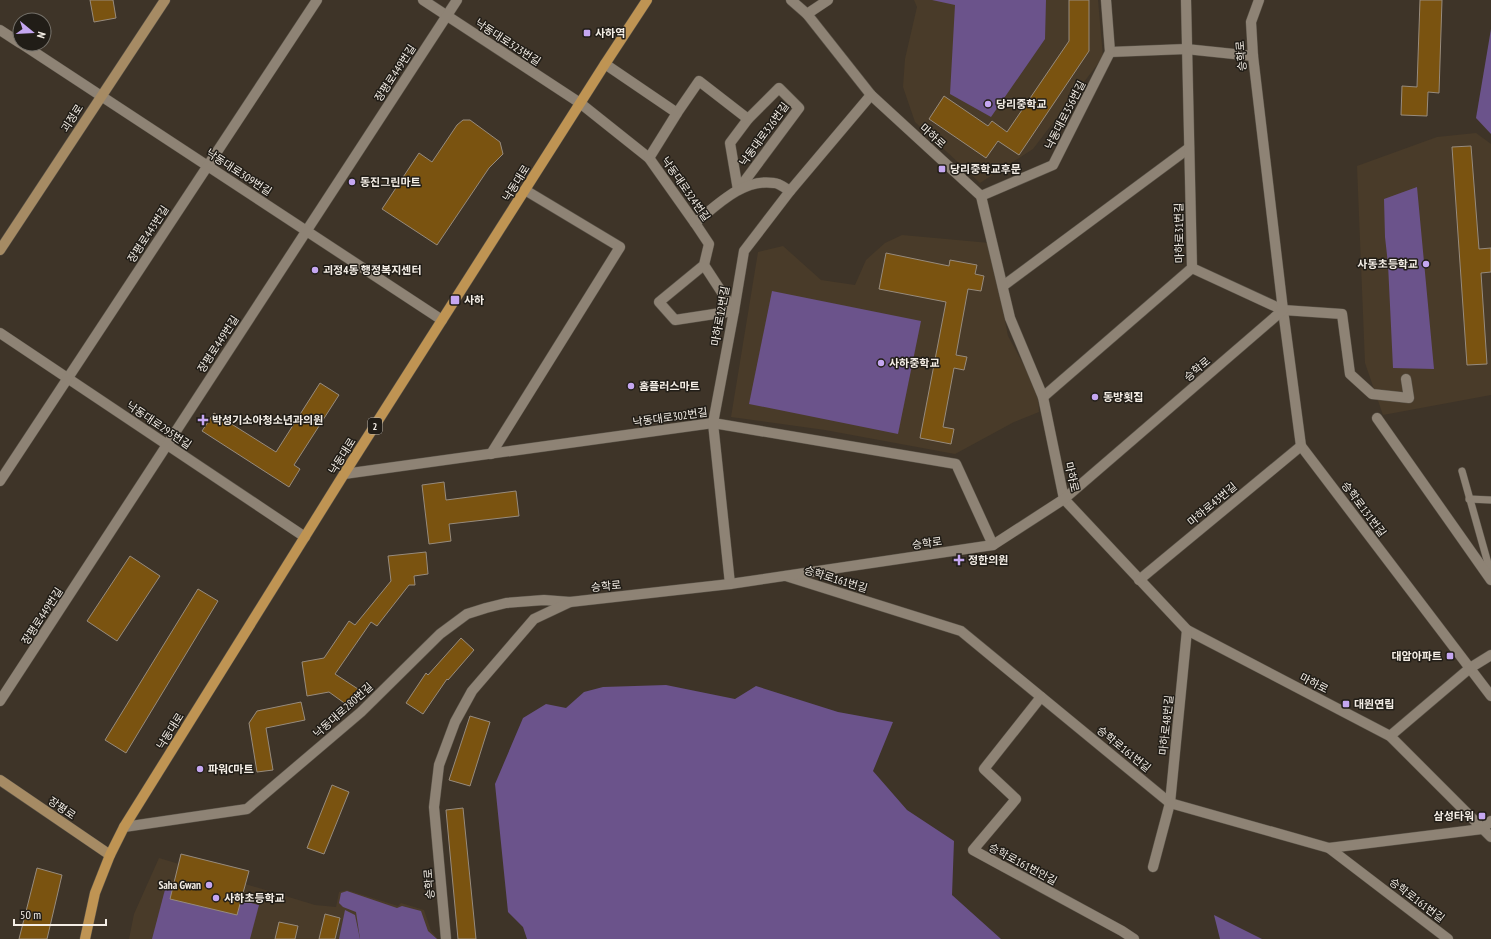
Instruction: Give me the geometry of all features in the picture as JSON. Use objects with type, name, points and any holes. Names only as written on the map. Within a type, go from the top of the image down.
[{"type":"main road","name":"괴정로","points":[[0,250],[165,0]]},
{"type":"main road","name":"낙동대로","points":[[85,939],[96,893],[110,855],[124,827],[344,474],[647,0]]},
{"type":"main road","name":"장평로","points":[[0,780],[110,855]]},
{"type":"street","name":"장평로443번길","points":[[0,481],[317,0]]},
{"type":"street","name":"낙동대로323번길","points":[[423,0],[580,103]]},
{"type":"street","name":"장평로449번길","points":[[0,701],[4,688],[168,445],[306,230],[457,0]]},
{"type":"street","name":"마하로","points":[[791,0],[807,14],[871,96],[981,196],[1010,318],[1043,397],[1064,499],[1187,630],[1390,736],[1491,837]]},
{"type":"street","points":[[807,14],[828,0]]},
{"type":"street","points":[[1106,0],[1110,52],[1186,49],[1253,56]]},
{"type":"street","name":"마하로31번길","points":[[1043,397],[1192,268],[1186,0]]},
{"type":"street","name":"승학로","points":[[446,939],[434,807],[439,765],[455,722],[472,691],[534,619],[570,602],[730,584],[993,545],[1064,499],[1283,310],[1253,56],[1251,22],[1259,0]]},
{"type":"street","name":"낙동대로309번길","points":[[0,30],[12,37]]},
{"type":"street","name":"낙동대로309번길","points":[[35,52],[442,320]]},
{"type":"street","name":"낙동대로356번길","points":[[981,196],[1053,165],[1110,52]]},
{"type":"street","points":[[605,64],[677,112],[649,158]]},
{"type":"street","name":"낙동대로326번길","points":[[677,112],[699,81],[748,119],[779,88],[800,108],[738,190]]},
{"type":"street","name":"마하로12번길","points":[[730,584],[712,423],[744,251],[790,191],[871,96]]},
{"type":"street","name":"낙동대로324번길","points":[[580,103],[649,158],[708,244],[704,265]]},
{"type":"street","points":[[738,190],[730,143],[748,119]]},
{"type":"street","points":[[1002,286],[1189,148]]},
{"type":"street","points":[[695,223],[738,190],[760,182],[775,183],[790,191]]},
{"type":"street","points":[[491,454],[620,247],[525,190]]},
{"type":"street","points":[[704,265],[734,311],[674,320],[659,302],[704,265]]},
{"type":"street","points":[[1192,268],[1283,310],[1342,314],[1350,374],[1372,394],[1409,398],[1406,379]]},
{"type":"street","name":"승학로131번길","points":[[1283,310],[1301,446],[1491,696]]},
{"type":"street","name":"낙동대로295번길","points":[[0,333],[305,538]]},
{"type":"street","points":[[1377,418],[1491,580]]},
{"type":"street","name":"낙동대로302번길","points":[[344,474],[712,423],[956,464],[993,545]]},
{"type":"street","name":"마하로43번길","points":[[1139,580],[1301,446]]},
{"type":"street","name":"승학로161번길","points":[[786,576],[961,631],[1170,803],[1329,848],[1448,939]]},
{"type":"street","name":"낙동대로280번길","points":[[124,827],[247,809],[362,712],[440,634],[467,614],[506,603],[544,600],[570,602]]},
{"type":"street","name":"마하로48번길","points":[[1152,867],[1170,803],[1187,630]]},
{"type":"street","points":[[1390,736],[1470,668],[1491,655]]},
{"type":"street","name":"승학로161번안길","points":[[1041,697],[984,769],[1016,799],[973,850],[1122,930],[1134,939]]},
{"type":"street","points":[[1329,848],[1482,829],[1491,821]]},
{"type":"lane","points":[[1462,471],[1491,574]]},
{"type":"lane","points":[[1469,499],[1491,500]]},
{"type":"shaded area","name":"당리중학교","points":[[914,0],[1098,0],[1103,57],[1033,149],[980,183],[915,122],[903,87],[905,59],[917,7]]},
{"type":"shaded area","points":[[932,0],[1046,0],[1045,39],[991,117],[950,94],[955,5]]},
{"type":"shaded area","points":[[1491,29],[1491,134],[1476,118]]},
{"type":"shaded area","name":"사동초등학교","points":[[1476,133],[1491,144],[1491,395],[1383,415],[1365,363],[1357,166],[1437,137]]},
{"type":"shaded area","points":[[1417,187],[1434,369],[1393,368],[1384,199]]},
{"type":"shaded area","name":"사하중학교","points":[[902,235],[990,243],[1008,336],[1038,391],[1039,412],[1014,422],[955,454],[825,430],[731,417],[758,252],[783,246],[821,280],[855,285],[866,260],[885,243]]},
{"type":"shaded area","points":[[772,291],[921,321],[898,434],[749,404]]},
{"type":"shaded area","points":[[666,685],[735,699],[756,686],[838,712],[893,722],[873,771],[907,810],[954,841],[952,895],[1001,939],[527,939],[523,927],[508,912],[495,784],[523,718],[546,704],[566,708],[584,692],[603,687]]},
{"type":"shaded area","name":"사하초등학교","points":[[159,858],[315,905],[336,907],[339,892],[347,890],[398,906],[401,903],[424,910],[431,931],[438,939],[129,939],[134,914]]},
{"type":"shaded area","points":[[167,882],[259,905],[250,939],[152,939]]},
{"type":"shaded area","points":[[347,891],[397,908],[402,906],[421,911],[428,931],[437,939],[360,939],[356,912],[343,907],[339,903],[341,893]]},
{"type":"shaded area","points":[[345,910],[355,915],[360,939],[339,939]]},
{"type":"shaded area","points":[[1214,915],[1262,939],[1220,939]]},
{"type":"building","points":[[90,0],[113,0],[116,18],[94,22]]},
{"type":"building","points":[[1069,0],[1089,0],[1089,51],[1019,155],[998,141],[986,158],[929,119],[944,96],[988,126],[992,121],[1007,132],[1069,41]]},
{"type":"building","points":[[1420,0],[1442,0],[1439,93],[1428,92],[1427,116],[1401,115],[1402,86],[1417,87]]},
{"type":"building","points":[[463,120],[470,120],[500,142],[503,154],[489,168],[437,245],[382,209],[419,153],[432,162],[457,125]]},
{"type":"building","points":[[1471,146],[1479,249],[1491,248],[1491,272],[1481,273],[1487,364],[1467,365],[1452,147]]},
{"type":"building","points":[[886,253],[949,266],[950,260],[977,265],[975,274],[984,276],[981,291],[968,289],[956,355],[967,357],[964,370],[954,368],[943,427],[954,429],[951,444],[920,438],[946,302],[879,289]]},
{"type":"building","points":[[320,383],[339,395],[294,465],[300,469],[289,487],[202,431],[214,413],[276,452]]},
{"type":"building","points":[[444,482],[446,500],[516,491],[519,516],[449,524],[451,541],[429,544],[422,485]]},
{"type":"building","points":[[426,552],[428,574],[414,576],[415,585],[409,585],[377,626],[371,622],[335,674],[358,689],[347,705],[329,692],[307,696],[302,662],[324,658],[349,621],[355,625],[391,581],[388,556]]},
{"type":"building","points":[[130,556],[160,576],[117,641],[87,621]]},
{"type":"building","points":[[198,589],[218,601],[126,753],[105,740]]},
{"type":"building","points":[[461,638],[474,650],[448,680],[447,679],[423,714],[406,703],[426,673],[428,675]]},
{"type":"building","points":[[301,702],[305,720],[266,728],[273,770],[257,772],[249,723],[257,711]]},
{"type":"building","points":[[470,716],[490,722],[470,786],[449,780]]},
{"type":"building","points":[[332,785],[349,792],[324,854],[307,848]]},
{"type":"building","points":[[463,808],[476,939],[458,939],[446,810]]},
{"type":"building","name":"Saha Gwan","points":[[181,854],[249,871],[237,915],[170,899]]},
{"type":"building","points":[[37,868],[62,875],[47,939],[19,939]]},
{"type":"building","points":[[325,914],[340,918],[335,939],[319,939]]},
{"type":"building","points":[[279,922],[298,926],[295,939],[275,939]]},
{"type":"place","name":"사하역","points":[[587,33]]},
{"type":"place","name":"당리중학교","points":[[988,104]]},
{"type":"place","name":"당리중학교후문","points":[[942,169]]},
{"type":"place","name":"동진그린마트","points":[[352,182]]},
{"type":"place","name":"사동초등학교","points":[[1426,264]]},
{"type":"place","name":"괴정4동 행정복지센터","points":[[315,270]]},
{"type":"place","name":"사하","points":[[455,300]]},
{"type":"place","name":"사하중학교","points":[[881,363]]},
{"type":"place","name":"홈플러스마트","points":[[631,386]]},
{"type":"place","name":"동방횟집","points":[[1095,397]]},
{"type":"place","name":"박성기소아청소년과의원","points":[[203,420]]},
{"type":"place","name":"정한의원","points":[[959,560]]},
{"type":"place","name":"대암아파트","points":[[1450,656]]},
{"type":"place","name":"대원연립","points":[[1346,704]]},
{"type":"place","name":"파워C마트","points":[[200,769]]},
{"type":"place","name":"삼성타워","points":[[1482,816]]},
{"type":"place","name":"Saha Gwan","points":[[209,885]]},
{"type":"place","name":"사하초등학교","points":[[216,898]]}]
